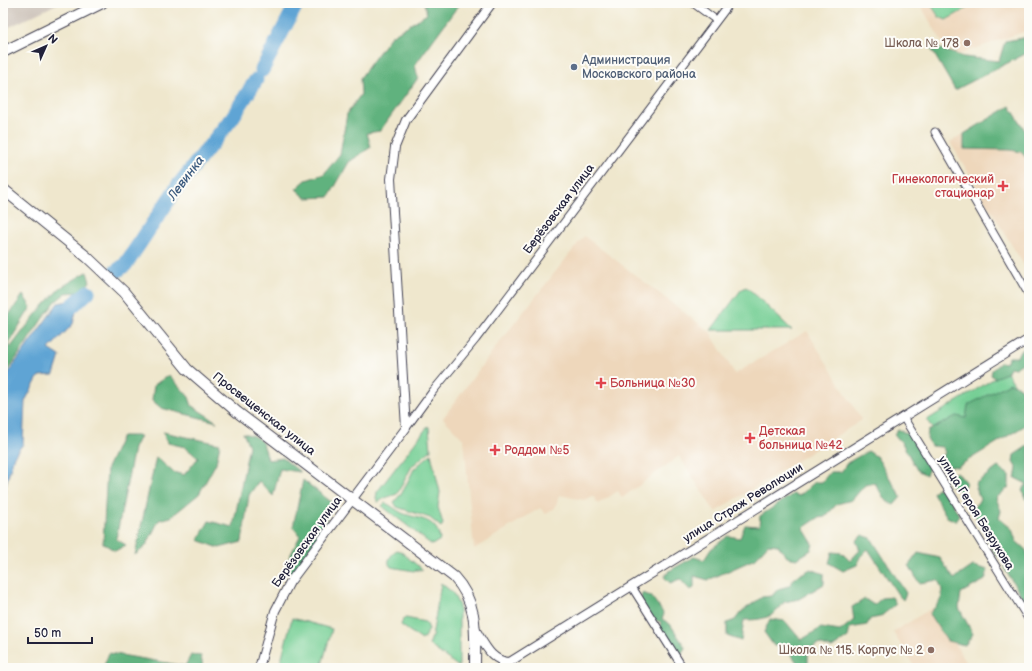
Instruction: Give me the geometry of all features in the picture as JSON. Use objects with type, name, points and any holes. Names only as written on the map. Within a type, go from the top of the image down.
[{"type":"main road","points":[[3,52],[102,3]]},
{"type":"main road","name":"Просвещенская улица","points":[[3,188],[87,257],[124,292],[187,369],[207,387],[236,412],[444,569],[462,585],[472,606],[475,629],[475,668]]},
{"type":"street","points":[[406,428],[391,179],[395,147],[406,120],[492,3]]},
{"type":"street","points":[[693,3],[716,20]]},
{"type":"street","name":"Берёзовская улица","points":[[259,668],[274,611],[281,597],[309,556],[730,3]]},
{"type":"street","points":[[935,132],[1029,296]]},
{"type":"street","name":"улица Страж Революции","points":[[500,668],[1029,339]]},
{"type":"street","name":"улица Героя Безрукова","points":[[903,416],[1029,620]]},
{"type":"street","points":[[632,587],[683,668]]},
{"type":"street","points":[[475,629],[493,655],[500,661],[510,662]]},
{"type":"shaded area","points":[[3,3],[59,3],[3,30]]},
{"type":"shaded area","name":"Школа № 178","points":[[919,3],[1029,3],[1029,30],[951,57]]},
{"type":"shaded area","name":"Гинекологический стационар","points":[[1010,106],[1029,137],[1029,265],[1025,267],[950,142]]},
{"type":"shaded area","points":[[584,236],[710,332],[735,374],[807,331],[862,420],[715,512],[679,456],[622,498],[618,491],[598,504],[593,496],[584,500],[559,495],[555,508],[546,514],[540,508],[474,549],[464,440],[443,418],[498,344]]},
{"type":"shaded area","name":"Школа № 115. Корпус № 2","points":[[932,608],[970,668],[915,668],[893,632]]},
{"type":"green space","points":[[424,3],[460,3],[415,65],[418,78],[380,131],[367,133],[371,147],[349,162],[329,197],[306,198],[296,189],[306,180],[324,174],[340,154],[347,114],[361,94],[360,78],[391,36],[427,14]]},
{"type":"green space","points":[[930,3],[968,3],[966,9],[946,20],[939,17]]},
{"type":"green space","points":[[1029,37],[1029,52],[955,90],[929,45],[964,57],[999,61],[1005,41]]},
{"type":"green space","points":[[1010,106],[1029,137],[1029,161],[1021,152],[1010,150],[964,149],[964,134]]},
{"type":"green space","points":[[87,272],[90,282],[78,292],[66,293],[56,301],[3,378],[3,323],[23,295],[31,307],[8,344],[10,348],[36,314],[60,288]]},
{"type":"green space","points":[[746,287],[792,330],[711,330],[741,290]]},
{"type":"green space","points":[[1029,346],[1029,359],[1015,368],[1010,367],[1007,373],[994,378],[991,375],[992,370],[1001,362],[1006,363],[1009,357],[1017,357],[1019,352]]},
{"type":"green space","points":[[1006,371],[1029,407],[956,466],[927,420]]},
{"type":"green space","points":[[169,375],[189,397],[192,406],[217,422],[161,408],[152,400],[154,385]]},
{"type":"green space","points":[[1010,383],[1018,386],[1029,400],[1029,423],[957,467],[945,465],[941,461],[945,452],[942,447],[931,446],[927,439],[928,431],[956,416],[966,418],[968,405]]},
{"type":"green space","points":[[428,426],[431,450],[412,466],[397,494],[378,502],[376,498],[377,492]]},
{"type":"green space","points":[[898,429],[911,436],[929,468],[926,475],[917,470],[902,443],[894,434]]},
{"type":"green space","points":[[163,432],[220,444],[216,463],[199,494],[171,517],[159,520],[146,546],[135,555],[156,457],[173,472],[184,475],[198,458],[185,447],[168,443]]},
{"type":"green space","points":[[243,433],[255,437],[261,442],[268,460],[283,458],[300,472],[280,469],[273,496],[259,481],[249,495],[242,542],[219,548],[198,540],[209,521],[233,527],[249,446]]},
{"type":"green space","points":[[122,436],[140,436],[134,448],[116,539],[126,545],[115,551],[103,543],[107,468]]},
{"type":"green space","points":[[1029,445],[1029,505],[1022,490],[1027,484],[1015,478],[1017,469],[1013,462],[1014,455]]},
{"type":"green space","points":[[868,451],[877,457],[901,497],[894,505],[885,500],[875,483],[865,485],[852,500],[837,504],[825,517],[818,518],[803,528],[813,544],[811,550],[797,559],[787,557],[778,545],[768,544],[755,559],[708,580],[694,576],[694,588],[690,590],[680,579],[670,583],[664,577],[669,571],[694,557],[704,560],[711,549],[728,536],[740,538],[745,525],[759,526],[760,516],[793,494],[799,496],[815,482],[822,482],[830,472],[841,472],[847,463]]},
{"type":"green space","points":[[431,454],[440,492],[438,507],[443,524],[441,527],[430,518],[397,507],[394,502],[402,493],[414,469]]},
{"type":"green space","points":[[998,467],[1009,475],[1009,487],[996,498],[1001,511],[999,518],[1012,529],[1016,541],[1026,550],[1029,559],[1029,604],[1025,602],[1004,568],[1006,560],[996,555],[987,540],[989,533],[981,527],[972,509],[980,500],[975,484]]},
{"type":"green space","points":[[957,472],[966,483],[961,492],[949,484],[950,475]]},
{"type":"green space","points":[[303,480],[334,504],[321,533],[291,576],[285,574],[288,560],[300,536],[293,527]]},
{"type":"green space","points":[[937,488],[945,490],[959,515],[956,521],[947,517],[933,493]]},
{"type":"green space","points":[[385,503],[402,513],[426,520],[431,523],[435,527],[440,540],[432,545],[382,506]]},
{"type":"green space","points":[[862,535],[871,538],[906,593],[903,600],[868,549],[862,555],[857,565],[843,571],[829,563],[832,552],[842,553],[850,561],[860,550],[856,541]]},
{"type":"green space","points":[[396,550],[400,551],[423,570],[414,571],[391,567],[389,565],[389,560]]},
{"type":"green space","points":[[918,553],[940,558],[954,579],[973,566],[988,570],[985,580],[961,593],[959,608],[973,634],[965,645],[947,641],[929,614],[939,602],[942,591],[938,580],[919,583],[909,565]]},
{"type":"green space","points":[[811,569],[824,574],[824,584],[799,599],[784,602],[772,615],[762,619],[744,620],[741,641],[727,636],[727,623],[735,620],[741,612],[762,597],[772,596],[778,589],[789,586],[795,577]]},
{"type":"green space","points":[[441,583],[453,593],[459,606],[459,667],[429,645],[432,637]]},
{"type":"green space","points":[[642,593],[651,596],[664,614],[662,619],[670,624],[685,647],[682,654],[675,653],[659,629],[661,622],[652,619],[640,602]]},
{"type":"green space","points":[[892,597],[896,604],[880,617],[870,619],[867,625],[850,628],[848,637],[832,648],[818,644],[808,651],[808,664],[798,664],[785,645],[774,646],[764,632],[770,619],[785,621],[801,640],[821,628],[840,631],[854,620],[852,607],[865,599],[874,605],[882,598]]},
{"type":"green space","points":[[292,618],[332,629],[321,668],[279,668]]},
{"type":"green space","points":[[406,618],[425,622],[427,624],[429,630],[422,640],[401,625],[403,619]]},
{"type":"green space","points":[[109,653],[185,666],[191,655],[201,656],[203,668],[103,668]]},
{"type":"water","points":[[79,299],[73,324],[49,349],[60,356],[54,375],[39,376],[25,401],[23,444],[14,456],[5,488],[5,514],[3,517],[3,382],[58,303]]},
{"type":"waterway","name":"Левинка","points":[[262,70],[297,3]]},
{"type":"waterway","name":"Левинка","points":[[114,273],[125,265],[178,186],[232,118],[256,80]]},
{"type":"waterway","name":"Левинка","points":[[64,313],[88,292]]},
{"type":"place","name":"Школа № 178","points":[[967,43]]},
{"type":"place","name":"Администрация Московского района","points":[[574,67]]},
{"type":"place","name":"Гинекологический стационар","points":[[1003,186]]},
{"type":"place","name":"Больница №30","points":[[601,383]]},
{"type":"place","name":"Детская больница №42","points":[[750,438]]},
{"type":"place","name":"Роддом №5","points":[[495,450]]},
{"type":"place","name":"Школа № 115. Корпус № 2","points":[[931,650]]}]
